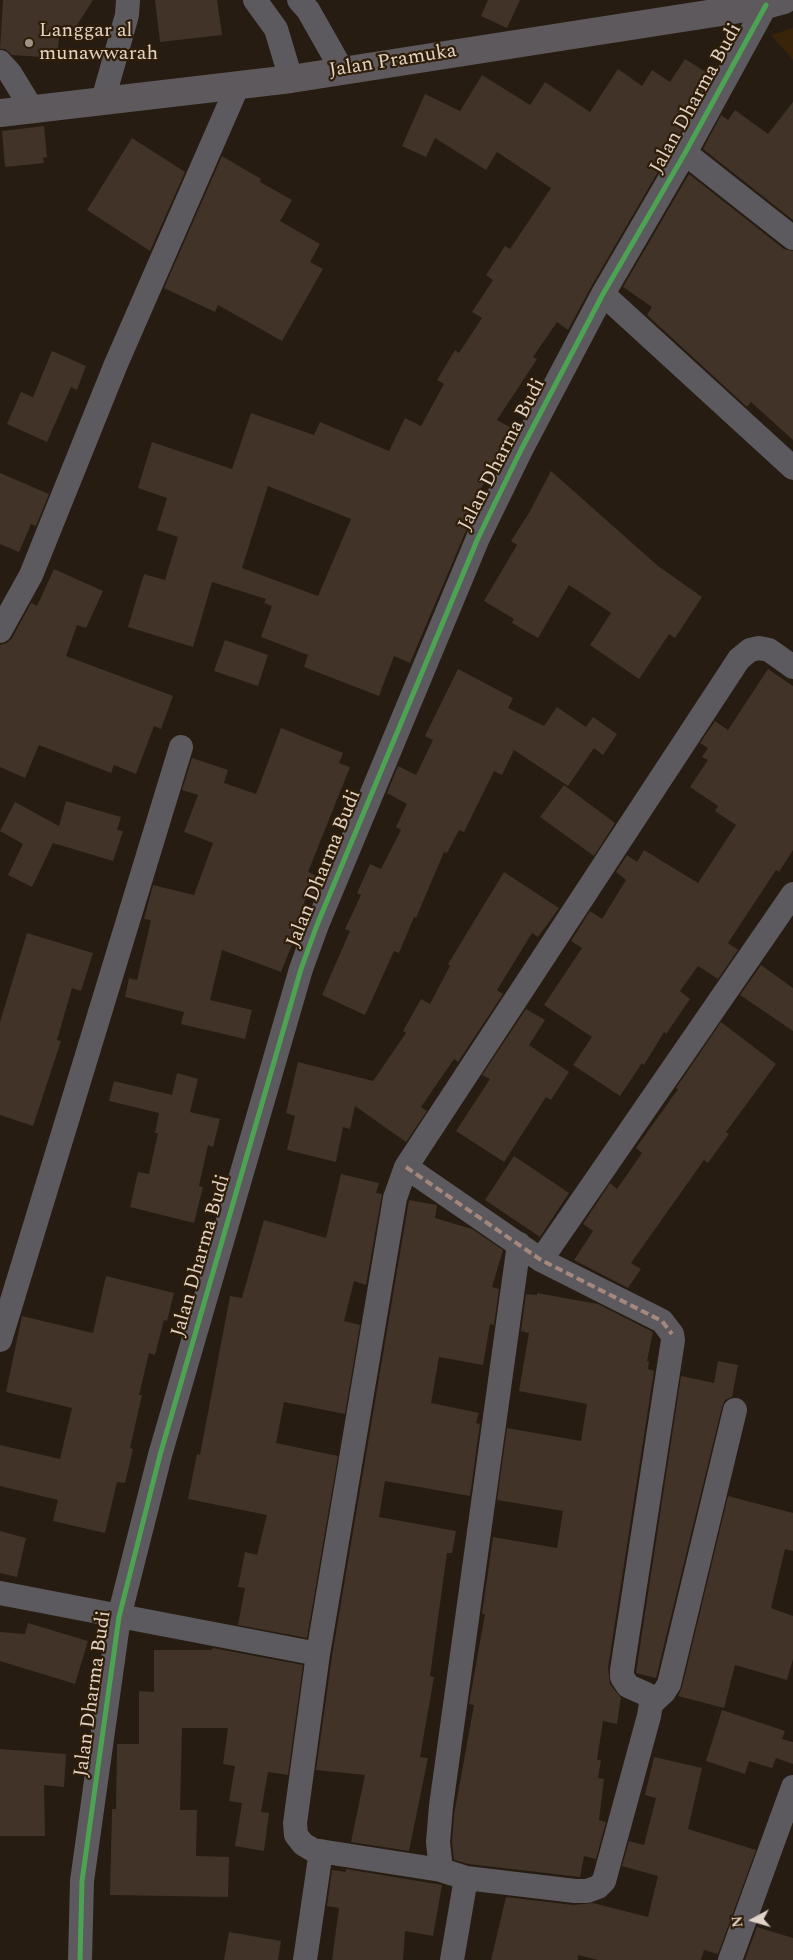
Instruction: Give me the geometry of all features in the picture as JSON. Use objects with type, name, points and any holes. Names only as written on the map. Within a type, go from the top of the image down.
[{"type":"main road","name":"Jalan Pramuka","points":[[0,113],[291,79],[775,3]]},
{"type":"street","points":[[103,100],[127,16],[128,0]]},
{"type":"street","points":[[256,0],[276,29],[291,79]]},
{"type":"street","name":"Jalan Dharma Budi","points":[[80,1960],[82,1881],[119,1617],[160,1455],[301,969],[478,538],[521,450],[603,294],[775,3]]},
{"type":"street","points":[[276,29],[304,5],[342,70]]},
{"type":"street","points":[[0,62],[10,73],[32,110]]},
{"type":"street","points":[[0,631],[31,575],[116,364],[238,85]]},
{"type":"street","points":[[685,153],[793,238]]},
{"type":"street","points":[[603,294],[793,468]]},
{"type":"street","points":[[406,1167],[542,1260],[662,1321],[672,1334],[673,1340],[622,1670],[625,1683],[646,1694],[651,1704],[604,1881],[598,1887],[587,1891],[466,1878],[440,1870],[313,1850],[303,1844],[296,1835],[295,1823],[318,1654],[395,1198],[406,1167],[740,659],[750,650],[759,648],[768,650],[793,667]]},
{"type":"street","points":[[0,1340],[181,747]]},
{"type":"street","points":[[542,1260],[793,894]]},
{"type":"street","points":[[440,1870],[438,1842],[441,1806],[519,1244]]},
{"type":"street","points":[[651,1704],[664,1692],[669,1684],[735,1410]]},
{"type":"street","points":[[0,1593],[318,1654]]},
{"type":"street","points":[[730,1960],[793,1787]]},
{"type":"street","points":[[305,1960],[321,1851]]},
{"type":"street","points":[[452,1960],[466,1878]]},
{"type":"shaded area","points":[[793,28],[793,60],[771,35]]},
{"type":"building","points":[[3,0],[93,0],[72,33],[60,26],[57,58],[12,55],[5,49],[0,49]]},
{"type":"building","points":[[155,0],[217,0],[222,35],[160,42]]},
{"type":"building","points":[[488,0],[520,0],[507,28],[481,16]]},
{"type":"building","points":[[685,59],[712,76],[568,330],[557,322],[533,357],[537,359],[497,420],[510,427],[502,440],[506,443],[478,494],[483,497],[465,533],[410,663],[394,656],[379,696],[304,667],[308,655],[261,637],[272,606],[264,603],[266,599],[212,582],[193,647],[128,627],[144,574],[165,580],[178,537],[157,530],[167,498],[138,488],[152,442],[232,469],[251,413],[314,435],[320,422],[389,451],[405,418],[421,426],[444,384],[437,380],[455,350],[459,353],[482,318],[472,312],[493,280],[486,275],[505,246],[510,249],[551,188],[497,152],[486,170],[435,138],[426,157],[402,146],[425,94],[460,111],[482,75],[530,105],[545,82],[590,112],[618,69],[642,86],[652,70],[670,82]],"holes":[[[268,486],[351,519],[318,596],[242,568]]]},
{"type":"building","points":[[793,102],[793,220],[703,149],[721,115],[728,120],[735,110],[768,134]]},
{"type":"building","points":[[44,126],[47,157],[43,158],[44,163],[5,167],[2,131]]},
{"type":"building","points":[[132,138],[185,172],[150,251],[87,210]]},
{"type":"building","points":[[222,156],[261,179],[260,182],[292,200],[280,221],[320,244],[310,262],[323,269],[282,341],[218,305],[215,312],[164,288]]},
{"type":"building","points":[[689,174],[784,249],[793,251],[793,440],[751,402],[747,407],[647,315],[652,307],[623,287]]},
{"type":"building","points":[[52,351],[86,366],[77,390],[71,387],[47,442],[7,424],[21,392],[33,397]]},
{"type":"building","points":[[551,471],[658,566],[702,597],[675,638],[669,634],[639,679],[590,645],[611,613],[569,585],[538,638],[512,623],[514,619],[484,601],[517,545],[511,541],[529,513]]},
{"type":"building","points":[[0,473],[49,494],[36,526],[31,524],[19,552],[0,544]]},
{"type":"building","points":[[54,569],[103,591],[86,628],[77,625],[66,656],[173,696],[161,729],[154,726],[136,774],[114,765],[111,773],[39,745],[25,778],[0,767],[0,645],[7,643],[12,638],[31,603],[37,606]]},
{"type":"building","points":[[225,640],[268,655],[258,686],[214,671]]},
{"type":"building","points":[[458,669],[513,698],[508,708],[544,726],[557,707],[586,727],[593,717],[617,734],[603,755],[594,748],[568,786],[514,750],[502,775],[494,771],[464,832],[459,830],[447,853],[444,852],[416,918],[414,917],[399,953],[394,951],[365,1015],[322,995],[350,931],[345,929],[361,895],[357,893],[370,864],[381,869],[401,830],[396,827],[407,804],[387,793],[398,766],[416,775],[433,740],[425,736]]},
{"type":"building","points":[[768,669],[793,686],[793,850],[779,872],[776,870],[728,943],[738,950],[718,979],[698,966],[680,991],[690,999],[666,1034],[664,1032],[644,1065],[642,1063],[620,1096],[573,1065],[592,1037],[544,1005],[582,948],[571,941],[590,911],[602,919],[626,880],[616,872],[627,855],[637,862],[644,850],[698,883],[736,825],[715,811],[718,806],[690,787],[708,760],[702,757],[708,748],[700,743],[715,721],[728,730]]},
{"type":"building","points":[[281,728],[343,753],[339,763],[350,767],[308,872],[322,878],[312,900],[306,898],[289,944],[292,945],[281,972],[222,950],[210,1000],[252,1010],[245,1039],[181,1024],[184,1012],[125,997],[129,978],[137,980],[151,920],[144,919],[153,885],[194,895],[213,843],[184,832],[198,795],[182,790],[192,758],[228,770],[224,783],[256,794]]},
{"type":"building","points":[[564,785],[615,823],[594,856],[540,817]]},
{"type":"building","points":[[66,801],[121,817],[117,830],[123,831],[113,861],[53,843],[32,887],[8,875],[23,844],[0,831],[15,802],[59,826]]},
{"type":"building","points":[[504,872],[559,908],[538,937],[532,933],[497,990],[503,994],[458,1062],[454,1059],[421,1107],[427,1111],[406,1142],[355,1106],[350,1129],[343,1127],[336,1162],[287,1150],[295,1116],[286,1113],[298,1062],[373,1081],[406,1033],[403,1031],[421,999],[430,1004],[450,966],[448,964]]},
{"type":"building","points":[[27,933],[93,953],[81,991],[72,988],[57,1040],[61,1041],[33,1126],[0,1115],[0,1022]]},
{"type":"building","points":[[761,965],[793,988],[793,1031],[740,995]]},
{"type":"building","points":[[526,1009],[545,1020],[529,1045],[569,1072],[551,1100],[546,1097],[504,1162],[456,1131],[490,1079],[482,1075]]},
{"type":"building","points":[[721,1022],[776,1064],[726,1132],[729,1134],[708,1163],[704,1160],[631,1263],[641,1269],[628,1288],[574,1260],[593,1231],[583,1224],[610,1183],[617,1189],[642,1153],[636,1148],[678,1089],[676,1088]]},
{"type":"building","points":[[177,1073],[198,1079],[190,1112],[220,1119],[213,1147],[208,1145],[199,1186],[203,1187],[194,1223],[130,1207],[138,1172],[149,1174],[158,1133],[155,1133],[159,1113],[109,1101],[114,1081],[172,1095]]},
{"type":"building","points":[[514,1156],[569,1193],[540,1237],[485,1200]]},
{"type":"building","points":[[341,1174],[379,1183],[376,1193],[382,1194],[366,1285],[354,1281],[344,1321],[360,1325],[345,1414],[284,1402],[276,1443],[338,1456],[307,1638],[238,1625],[245,1588],[238,1587],[245,1552],[257,1555],[267,1515],[188,1499],[197,1454],[200,1455],[230,1296],[242,1298],[264,1220],[326,1238]]},
{"type":"building","points":[[409,1200],[437,1205],[435,1218],[472,1229],[503,1250],[492,1287],[499,1289],[494,1325],[490,1324],[483,1365],[439,1357],[431,1403],[479,1413],[476,1423],[480,1424],[470,1496],[385,1481],[379,1517],[456,1531],[452,1553],[447,1553],[430,1676],[434,1677],[420,1757],[428,1758],[409,1851],[351,1842],[365,1775],[316,1770],[332,1656]]},
{"type":"building","points":[[106,1276],[174,1293],[167,1321],[164,1320],[155,1355],[149,1353],[139,1395],[142,1395],[130,1448],[133,1449],[125,1483],[117,1482],[105,1533],[53,1521],[58,1500],[0,1486],[0,1445],[60,1459],[72,1408],[6,1392],[22,1316],[93,1333]]},
{"type":"building","points":[[537,1293],[598,1304],[653,1332],[647,1361],[649,1361],[648,1369],[654,1371],[608,1668],[610,1684],[621,1698],[617,1724],[603,1721],[597,1760],[601,1760],[598,1778],[604,1779],[599,1820],[606,1822],[596,1859],[584,1856],[580,1877],[469,1864],[454,1860],[452,1842],[454,1815],[474,1705],[469,1704],[485,1614],[482,1614],[493,1537],[557,1548],[563,1511],[497,1500],[507,1428],[581,1441],[587,1404],[519,1391],[529,1333],[521,1331],[526,1294],[537,1295]]},
{"type":"building","points":[[718,1361],[738,1365],[732,1397],[725,1400],[722,1407],[656,1678],[636,1673],[681,1376],[714,1383]]},
{"type":"building","points":[[728,1496],[793,1513],[793,1551],[785,1549],[771,1608],[793,1616],[793,1659],[787,1680],[735,1665],[724,1708],[678,1696],[682,1687]]},
{"type":"building","points":[[0,1531],[26,1538],[17,1577],[0,1573]]},
{"type":"building","points":[[28,1623],[88,1641],[75,1684],[0,1661],[0,1632],[25,1634]]},
{"type":"building","points":[[213,1648],[303,1665],[288,1775],[268,1772],[261,1812],[269,1813],[264,1851],[235,1846],[242,1803],[229,1801],[235,1766],[223,1764],[228,1728],[182,1728],[180,1810],[197,1810],[196,1856],[229,1857],[228,1897],[110,1895],[112,1809],[116,1809],[117,1744],[139,1744],[139,1691],[154,1692],[154,1650],[212,1650]]},
{"type":"building","points":[[722,1710],[785,1731],[782,1739],[793,1742],[793,1764],[776,1758],[772,1768],[749,1761],[745,1774],[706,1761]]},
{"type":"building","points":[[0,1749],[66,1754],[64,1787],[44,1785],[45,1836],[0,1836]]},
{"type":"building","points":[[654,1757],[702,1768],[688,1829],[756,1850],[718,1954],[704,1950],[701,1960],[598,1960],[578,1955],[578,1960],[491,1960],[506,1897],[573,1905],[593,1903],[648,1917],[658,1876],[622,1866],[629,1841],[644,1845],[656,1798],[645,1795]]},
{"type":"building","points":[[346,1869],[442,1885],[433,1936],[405,1931],[403,1960],[332,1960],[339,1908],[327,1906],[332,1870],[346,1872]]},
{"type":"building","points":[[757,1927],[793,1938],[793,1960],[745,1960]]},
{"type":"building","points":[[229,1932],[281,1941],[278,1960],[224,1960]]},
{"type":"marked path","points":[[406,1167],[541,1260],[662,1321],[672,1334]]},
{"type":"cycle path","points":[[80,1960],[82,1881],[119,1617],[160,1455],[301,969],[317,925],[478,538],[521,450],[603,294],[685,153],[766,5]]},
{"type":"place","name":"Langgar al munawwarah","points":[[29,43]]}]
